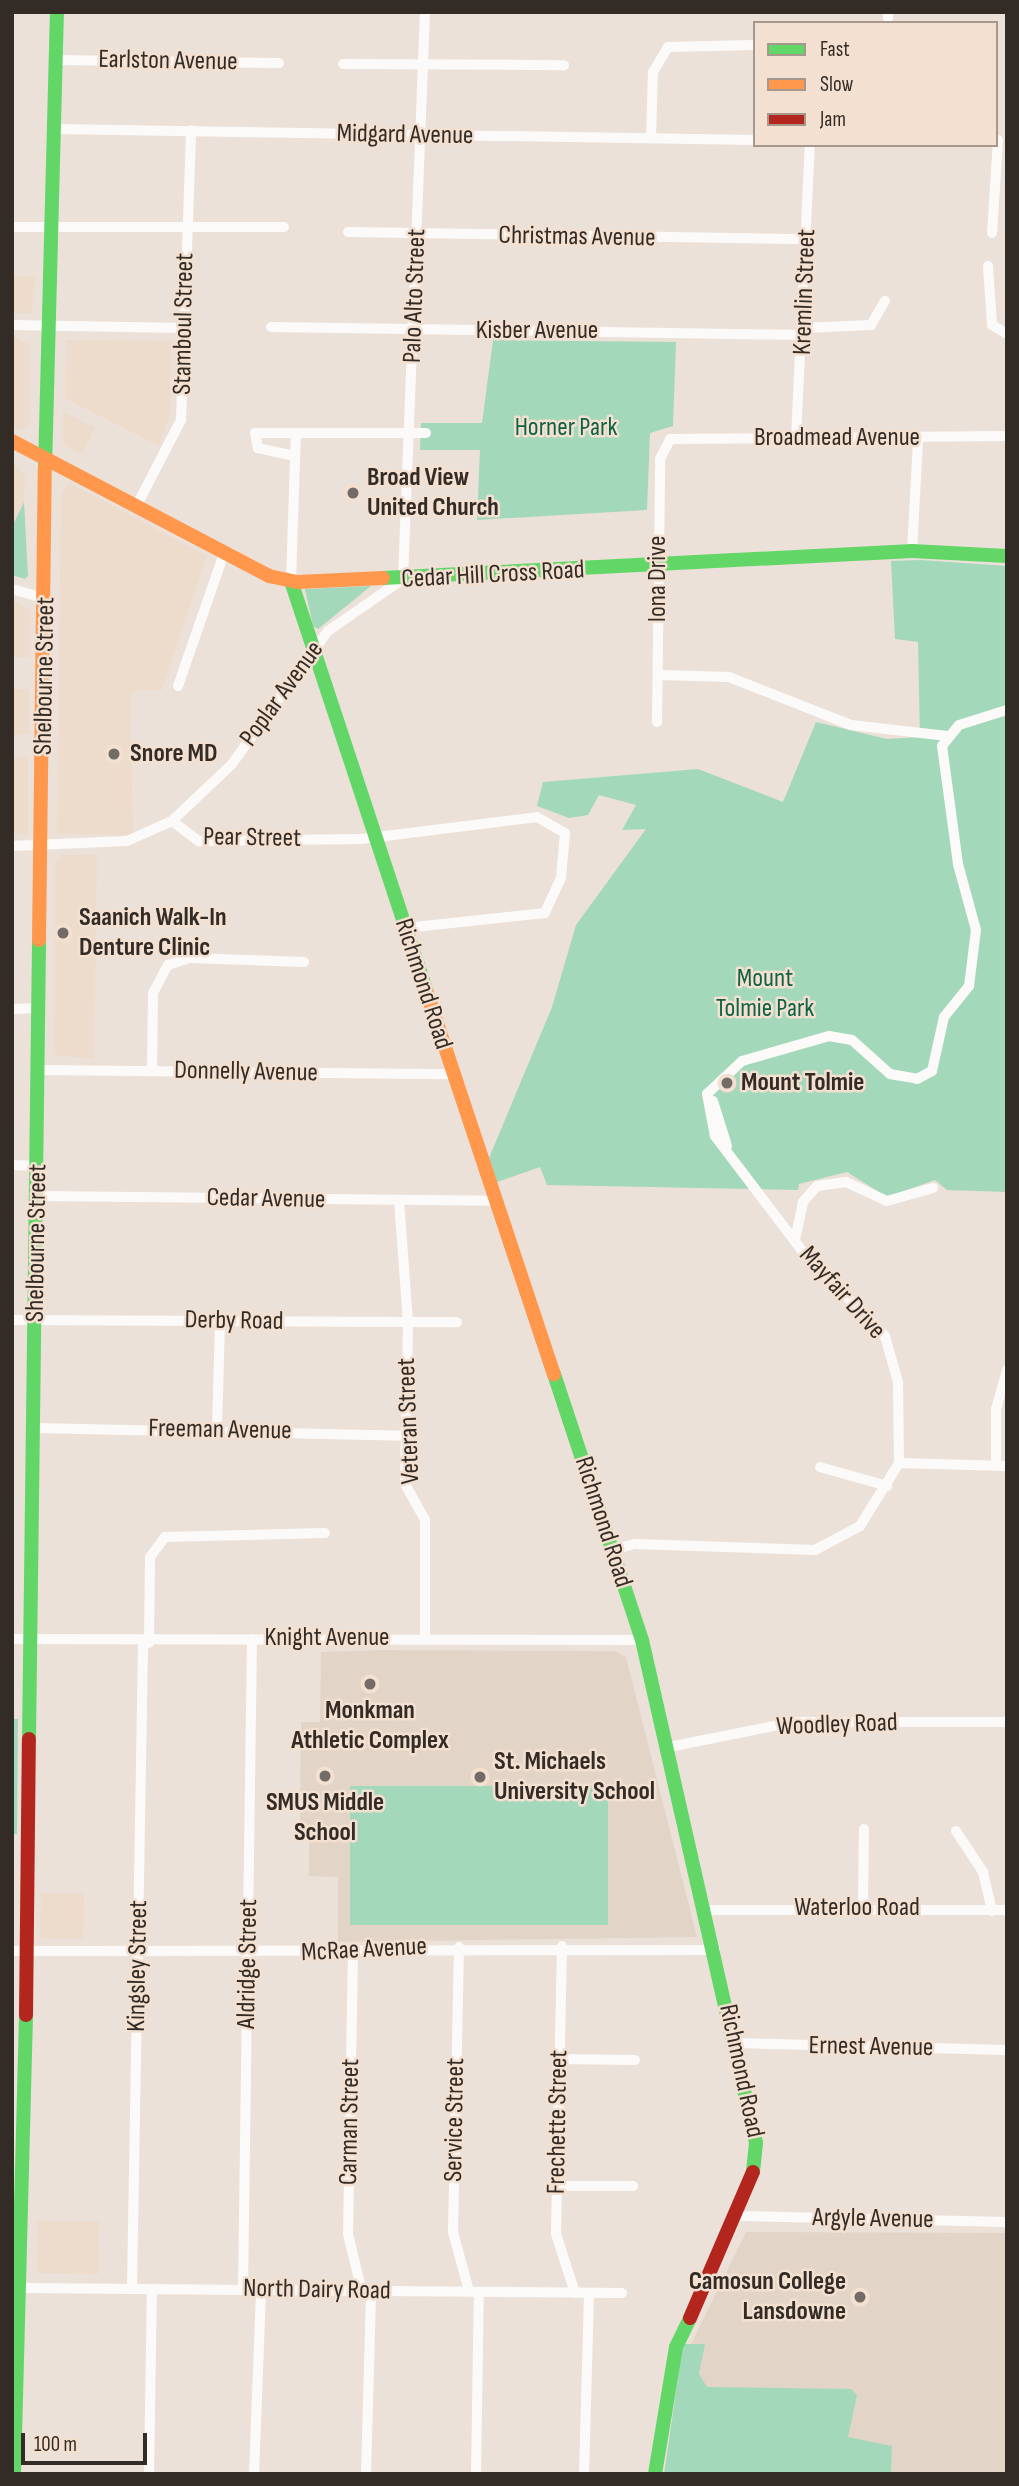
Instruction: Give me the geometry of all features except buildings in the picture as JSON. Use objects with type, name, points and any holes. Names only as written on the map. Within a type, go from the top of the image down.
[{"type":"main road","name":"Shelbourne Street","points":[[14,2474],[20,1952],[31,1639],[36,1320],[46,598],[45,458],[54,228],[57,12]]},
{"type":"main road","name":"Cedar Hill Cross Road","points":[[12,441],[224,552],[291,581],[403,579],[912,551],[1007,556]]},
{"type":"main road","name":"Richmond Road","points":[[291,581],[311,650],[376,837],[642,1640],[716,1950],[758,2157],[740,2216],[677,2347],[655,2474]]},
{"type":"street","name":"Palo Alto Street","points":[[403,579],[425,12]]},
{"type":"street","points":[[651,138],[653,72],[668,47],[753,45]]},
{"type":"street","name":"Earlston Avenue","points":[[56,60],[279,63]]},
{"type":"street","points":[[343,64],[564,65]]},
{"type":"street","name":"Midgard Avenue","points":[[55,129],[753,140]]},
{"type":"street","name":"Stamboul Street","points":[[136,507],[180,427],[191,130]]},
{"type":"street","points":[[992,233],[1000,140]]},
{"type":"street","name":"Kremlin Street","points":[[796,438],[810,147]]},
{"type":"street","points":[[12,227],[284,227]]},
{"type":"street","name":"Christmas Avenue","points":[[348,232],[806,239]]},
{"type":"street","points":[[988,267],[992,326],[1007,334]]},
{"type":"street","name":"Kisber Avenue","points":[[271,327],[802,331],[872,325],[885,301]]},
{"type":"street","points":[[12,325],[184,328]]},
{"type":"street","points":[[295,456],[258,448],[253,438],[262,429],[296,433],[426,433]]},
{"type":"street","points":[[291,581],[296,433]]},
{"type":"street","name":"Broadmead Avenue","points":[[670,439],[918,439],[1005,436]]},
{"type":"street","name":"Iona Drive","points":[[657,722],[660,675],[656,566],[660,459],[670,439]]},
{"type":"street","points":[[912,551],[918,439]]},
{"type":"street","points":[[178,686],[224,552]]},
{"type":"street","name":"Poplar Avenue","points":[[172,821],[232,764],[311,650],[349,612],[403,579]]},
{"type":"street","points":[[12,589],[46,598]]},
{"type":"street","points":[[660,675],[729,677],[851,725],[947,736],[975,718],[1007,710]]},
{"type":"street","name":"Mayfair Drive","points":[[900,1463],[898,1382],[891,1348],[868,1314],[795,1240],[729,1149],[707,1116],[708,1089],[742,1061],[829,1036],[852,1040],[890,1074],[917,1079],[932,1071],[944,1017],[969,986],[976,930],[942,769],[947,736]]},
{"type":"street","name":"Pear Street","points":[[12,846],[127,841],[172,821],[199,841],[376,837],[537,817],[554,822],[567,839],[545,913],[405,928]]},
{"type":"street","points":[[152,1071],[154,986],[168,965],[188,958],[304,962]]},
{"type":"street","points":[[12,1009],[40,1008]]},
{"type":"street","name":"Donnelly Avenue","points":[[39,1070],[453,1074]]},
{"type":"street","points":[[12,1165],[38,1166]]},
{"type":"street","points":[[795,1240],[803,1202],[817,1186],[846,1182],[887,1201],[933,1188]]},
{"type":"street","name":"Cedar Avenue","points":[[37,1196],[495,1201]]},
{"type":"street","name":"Veteran Street","points":[[399,1200],[408,1324],[406,1488],[426,1525],[425,1638]]},
{"type":"street","name":"Derby Road","points":[[12,1320],[408,1324],[457,1322]]},
{"type":"street","points":[[217,1429],[220,1321]]},
{"type":"street","points":[[613,1550],[634,1544],[815,1550],[860,1526],[900,1463],[1001,1465],[996,1409],[1007,1370]]},
{"type":"street","name":"Freeman Avenue","points":[[34,1428],[217,1429],[406,1436]]},
{"type":"street","points":[[820,1467],[887,1486]]},
{"type":"street","name":"Kingsley Street","points":[[132,2289],[138,1953],[150,1557],[165,1537],[325,1533]]},
{"type":"street","name":"Knight Avenue","points":[[12,1639],[146,1643],[252,1639],[642,1640]]},
{"type":"street","name":"Aldridge Street","points":[[243,2289],[252,1639]]},
{"type":"street","name":"Woodley Road","points":[[669,1747],[794,1722],[1007,1722]]},
{"type":"street","points":[[863,1906],[864,1829]]},
{"type":"street","points":[[956,1831],[983,1872],[992,1910]]},
{"type":"street","name":"Waterloo Road","points":[[706,1910],[863,1906],[1007,1910]]},
{"type":"street","name":"McRae Avenue","points":[[20,1952],[249,1954],[459,1947],[716,1950]]},
{"type":"street","name":"Service Street","points":[[459,1947],[453,2232],[474,2292],[476,2474]]},
{"type":"street","name":"Frechette Street","points":[[562,1947],[557,2238],[575,2293]]},
{"type":"street","name":"Carman Street","points":[[353,1950],[348,2234],[366,2292],[366,2474]]},
{"type":"street","name":"Ernest Avenue","points":[[736,2043],[1007,2050]]},
{"type":"street","points":[[559,2059],[635,2060]]},
{"type":"street","points":[[557,2186],[633,2186]]},
{"type":"street","name":"Argyle Avenue","points":[[740,2216],[1007,2222]]},
{"type":"street","name":"North Dairy Road","points":[[16,2288],[622,2293]]},
{"type":"street","points":[[149,2474],[152,2289]]},
{"type":"street","points":[[254,2474],[261,2290]]},
{"type":"street","points":[[584,2474],[589,2293]]},
{"type":"shaded area","points":[[12,276],[36,276],[31,313],[12,313]]},
{"type":"shaded area","points":[[12,337],[30,344],[30,423],[22,430],[12,427]]},
{"type":"shaded area","points":[[66,340],[171,341],[170,414],[159,446],[65,398]]},
{"type":"shaded area","points":[[63,411],[95,428],[82,454],[63,444]]},
{"type":"shaded area","points":[[12,463],[25,475],[24,502],[12,527]]},
{"type":"shaded area","points":[[69,483],[207,556],[162,690],[136,690],[130,696],[133,835],[57,834],[61,496]]},
{"type":"shaded area","points":[[12,601],[31,610],[30,658],[12,656]]},
{"type":"shaded area","points":[[12,689],[29,689],[29,734],[12,734]]},
{"type":"shaded area","points":[[12,757],[28,757],[28,834],[12,834]]},
{"type":"shaded area","points":[[62,855],[97,855],[94,1059],[54,1055],[55,862]]},
{"type":"shaded area","name":"St. Michaels University School","points":[[615,1651],[626,1657],[697,1937],[338,1942],[338,1877],[309,1876],[309,1833],[300,1832],[301,1722],[320,1722],[321,1652]]},
{"type":"shaded area","points":[[41,1893],[84,1894],[83,1939],[40,1938]]},
{"type":"shaded area","points":[[38,2221],[99,2222],[98,2274],[37,2273]]},
{"type":"shaded area","name":"Camosun College Lansdowne","points":[[746,2232],[1007,2233],[1007,2474],[667,2474],[684,2358]]},
{"type":"green space","name":"Horner Park","points":[[493,340],[676,342],[673,426],[650,433],[647,510],[477,520],[480,450],[420,450],[421,423],[482,423]]},
{"type":"green space","points":[[24,502],[28,576],[25,579],[12,575],[12,527]]},
{"type":"green space","name":"Mount Tolmie Park","points":[[920,560],[1007,566],[1007,1192],[947,1190],[935,1180],[887,1197],[847,1172],[799,1184],[798,1190],[547,1185],[540,1167],[497,1182],[489,1158],[552,1007],[576,925],[646,829],[622,830],[636,805],[599,795],[588,815],[569,818],[537,806],[543,782],[698,769],[783,802],[816,722],[887,739],[920,737],[918,642],[895,639],[891,561]]},
{"type":"green space","points":[[371,586],[318,629],[313,626],[305,589]]},
{"type":"green space","points":[[12,1719],[18,1719],[17,1834],[12,1834]]},
{"type":"green space","points":[[350,1786],[608,1786],[608,1925],[350,1925]]},
{"type":"green space","points":[[683,2344],[705,2344],[699,2374],[707,2387],[851,2389],[857,2395],[848,2437],[892,2446],[891,2474],[664,2474]]},
{"type":"traffic: fast","points":[[45,468],[57,12]]},
{"type":"traffic: fast","points":[[383,578],[912,551],[1007,556]]},
{"type":"traffic: fast","points":[[291,581],[426,990]]},
{"type":"traffic: fast","points":[[29,1739],[39,940]]},
{"type":"traffic: fast","points":[[554,1374],[642,1640],[756,2143],[753,2172]]},
{"type":"traffic: fast","points":[[14,2474],[26,2015]]},
{"type":"traffic: fast","points":[[655,2474],[676,2347],[690,2318]]},
{"type":"traffic: slow","points":[[12,441],[269,576],[298,582],[383,578]]},
{"type":"traffic: slow","points":[[39,940],[45,468]]},
{"type":"traffic: slow","points":[[426,990],[554,1374]]},
{"type":"traffic: jam","points":[[26,2015],[29,1739]]},
{"type":"traffic: jam","points":[[690,2318],[753,2172]]},
{"type":"place","name":"Broad View United Church","points":[[353,493]]},
{"type":"place","name":"Snore MD","points":[[114,754]]},
{"type":"place","name":"Saanich Walk-In Denture Clinic","points":[[63,933]]},
{"type":"place","name":"Mount Tolmie","points":[[727,1083]]},
{"type":"place","name":"Monkman Athletic Complex","points":[[370,1684]]},
{"type":"place","name":"SMUS Middle School","points":[[325,1776]]},
{"type":"place","name":"St. Michaels University School","points":[[480,1777]]},
{"type":"place","name":"Camosun College Lansdowne","points":[[860,2297]]}]
